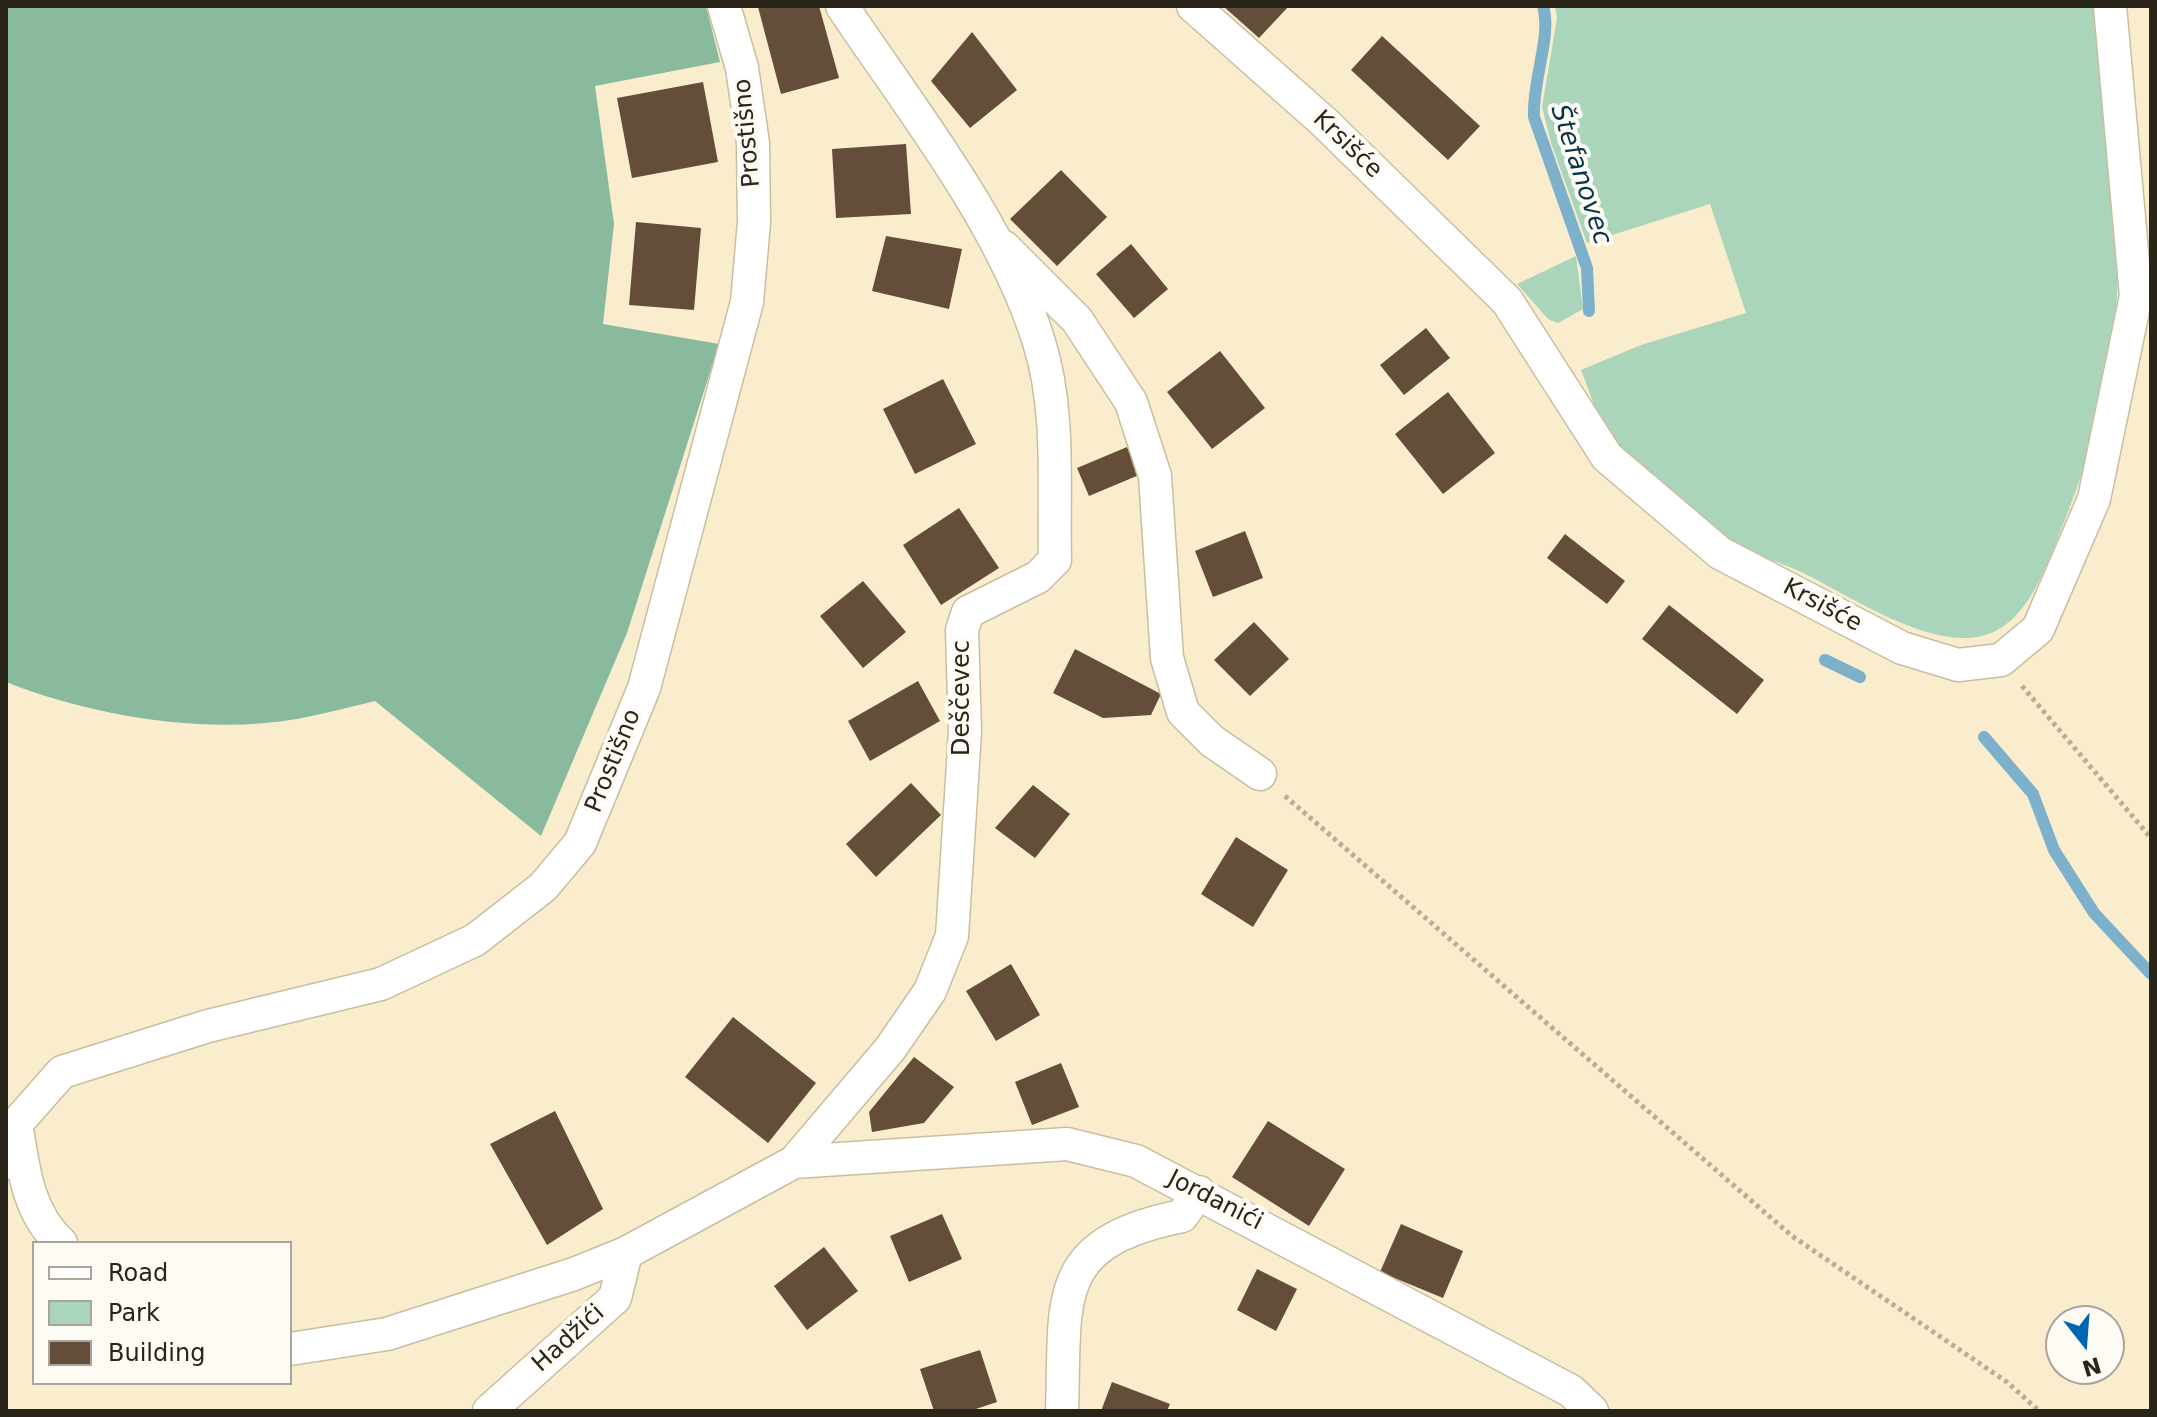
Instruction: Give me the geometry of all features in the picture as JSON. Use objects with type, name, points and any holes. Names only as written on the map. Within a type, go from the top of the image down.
[{"type":"street","name":"Prostišno","points":[[6,1163],[11,1112],[62,1072],[208,1026],[381,984],[475,940],[543,887],[580,843],[644,688],[747,302],[754,222],[753,143],[742,68],[724,6]]},
{"type":"street","name":"Deščevec","points":[[794,1162],[890,1049],[930,991],[952,936],[965,732],[962,630],[968,612],[1038,577],[1055,560],[1054,420],[1040,343],[998,242],[842,6]]},
{"type":"street","name":"Krsišće","points":[[1193,6],[1324,122],[1507,301],[1607,457],[1720,553],[1902,648],[1958,665],[2001,660]]},
{"type":"street","points":[[2001,660],[2038,629],[2094,499],[2136,296],[2110,6]]},
{"type":"street","name":"Deščevec","points":[[998,242],[1077,320],[1131,402],[1155,476],[1167,658],[1183,712],[1212,741],[1260,774]]},
{"type":"street","points":[[11,1112],[25,1181],[45,1229],[59,1241]]},
{"type":"street","name":"Jordanići","points":[[794,1162],[1067,1144],[1136,1161],[1571,1391],[1592,1411]]},
{"type":"street","points":[[292,1349],[387,1334],[574,1274],[626,1253],[794,1162]]},
{"type":"street","points":[[1062,1411],[1066,1301],[1074,1273],[1107,1241],[1155,1221],[1182,1216],[1199,1192]]},
{"type":"street","name":"Hadžići","points":[[489,1411],[615,1298],[626,1253]]},
{"type":"path","points":[[2001,660],[2151,838]]},
{"type":"path","points":[[1260,774],[1792,1236],[2007,1382],[2039,1411]]},
{"type":"green space","points":[[6,6],[706,6],[720,62],[595,86],[614,224],[603,324],[719,344],[627,633],[541,836],[375,701],[297,719],[225,725],[112,713],[6,682]]},
{"type":"green space","points":[[1555,6],[2095,6],[2117,228],[2116,317],[2111,361],[2096,430],[2066,518],[2038,584],[2009,622],[1982,636],[1960,638],[1938,635],[1890,618],[1803,573],[1722,537],[1614,448],[1581,370],[1641,345],[1746,313],[1710,204],[1587,243],[1551,143],[1542,107],[1557,18]]},
{"type":"green space","points":[[1576,256],[1583,309],[1558,323],[1548,319],[1517,284]]},
{"type":"building","points":[[819,6],[839,78],[781,94],[758,7]]},
{"type":"building","points":[[1223,6],[1289,6],[1259,38]]},
{"type":"building","points":[[972,32],[1017,90],[970,128],[931,81]]},
{"type":"building","points":[[1382,36],[1480,126],[1448,160],[1351,70]]},
{"type":"building","points":[[703,82],[718,162],[632,178],[617,98]]},
{"type":"building","points":[[906,144],[911,214],[836,218],[832,149]]},
{"type":"building","points":[[1061,170],[1107,217],[1057,266],[1010,219]]},
{"type":"building","points":[[636,222],[701,228],[694,310],[629,305]]},
{"type":"building","points":[[886,236],[962,249],[949,309],[872,291]]},
{"type":"building","points":[[1131,244],[1168,289],[1134,318],[1096,274]]},
{"type":"building","points":[[1426,328],[1450,358],[1404,395],[1380,365]]},
{"type":"building","points":[[1220,351],[1265,408],[1212,449],[1167,392]]},
{"type":"building","points":[[943,379],[976,444],[915,474],[883,409]]},
{"type":"building","points":[[1448,392],[1495,453],[1443,494],[1395,434]]},
{"type":"building","points":[[1127,447],[1139,475],[1089,496],[1077,468]]},
{"type":"building","points":[[959,508],[999,568],[941,605],[903,545]]},
{"type":"building","points":[[1245,531],[1263,578],[1213,597],[1195,551]]},
{"type":"building","points":[[1565,534],[1625,581],[1607,604],[1547,558]]},
{"type":"building","points":[[863,581],[906,632],[863,668],[820,616]]},
{"type":"building","points":[[1669,605],[1764,680],[1737,714],[1642,639]]},
{"type":"building","points":[[1254,622],[1289,659],[1250,696],[1214,660]]},
{"type":"building","points":[[1075,649],[1161,694],[1151,715],[1103,718],[1053,693]]},
{"type":"building","points":[[918,681],[940,721],[870,761],[848,721]]},
{"type":"building","points":[[911,783],[941,815],[876,877],[846,844]]},
{"type":"building","points":[[1033,785],[1070,814],[1035,858],[995,828]]},
{"type":"building","points":[[1236,837],[1288,870],[1253,927],[1201,894]]},
{"type":"building","points":[[1011,964],[1040,1015],[996,1041],[966,991]]},
{"type":"building","points":[[733,1017],[816,1083],[768,1143],[685,1077]]},
{"type":"building","points":[[914,1057],[954,1087],[924,1123],[872,1132],[869,1112]]},
{"type":"building","points":[[1061,1063],[1079,1107],[1032,1125],[1015,1082]]},
{"type":"building","points":[[555,1111],[603,1209],[547,1245],[490,1144]]},
{"type":"building","points":[[1268,1121],[1345,1169],[1309,1226],[1232,1177]]},
{"type":"building","points":[[942,1214],[962,1259],[909,1282],[890,1236]]},
{"type":"building","points":[[1401,1224],[1463,1251],[1443,1298],[1380,1272]]},
{"type":"building","points":[[824,1247],[858,1291],[807,1330],[774,1286]]},
{"type":"building","points":[[1257,1269],[1297,1289],[1276,1331],[1237,1310]]},
{"type":"building","points":[[980,1350],[997,1402],[970,1411],[934,1411],[920,1369]]},
{"type":"building","points":[[1112,1382],[1170,1404],[1167,1411],[1101,1411]]},
{"type":"waterway","name":"Štefanovec","points":[[1543,6],[1544,45],[1534,117],[1587,268],[1589,311]]},
{"type":"waterway","name":"Štefanovec","points":[[1825,660],[1860,677]]},
{"type":"waterway","name":"Štefanovec","points":[[1984,737],[2033,794],[2054,850],[2094,913],[2151,974]]}]
